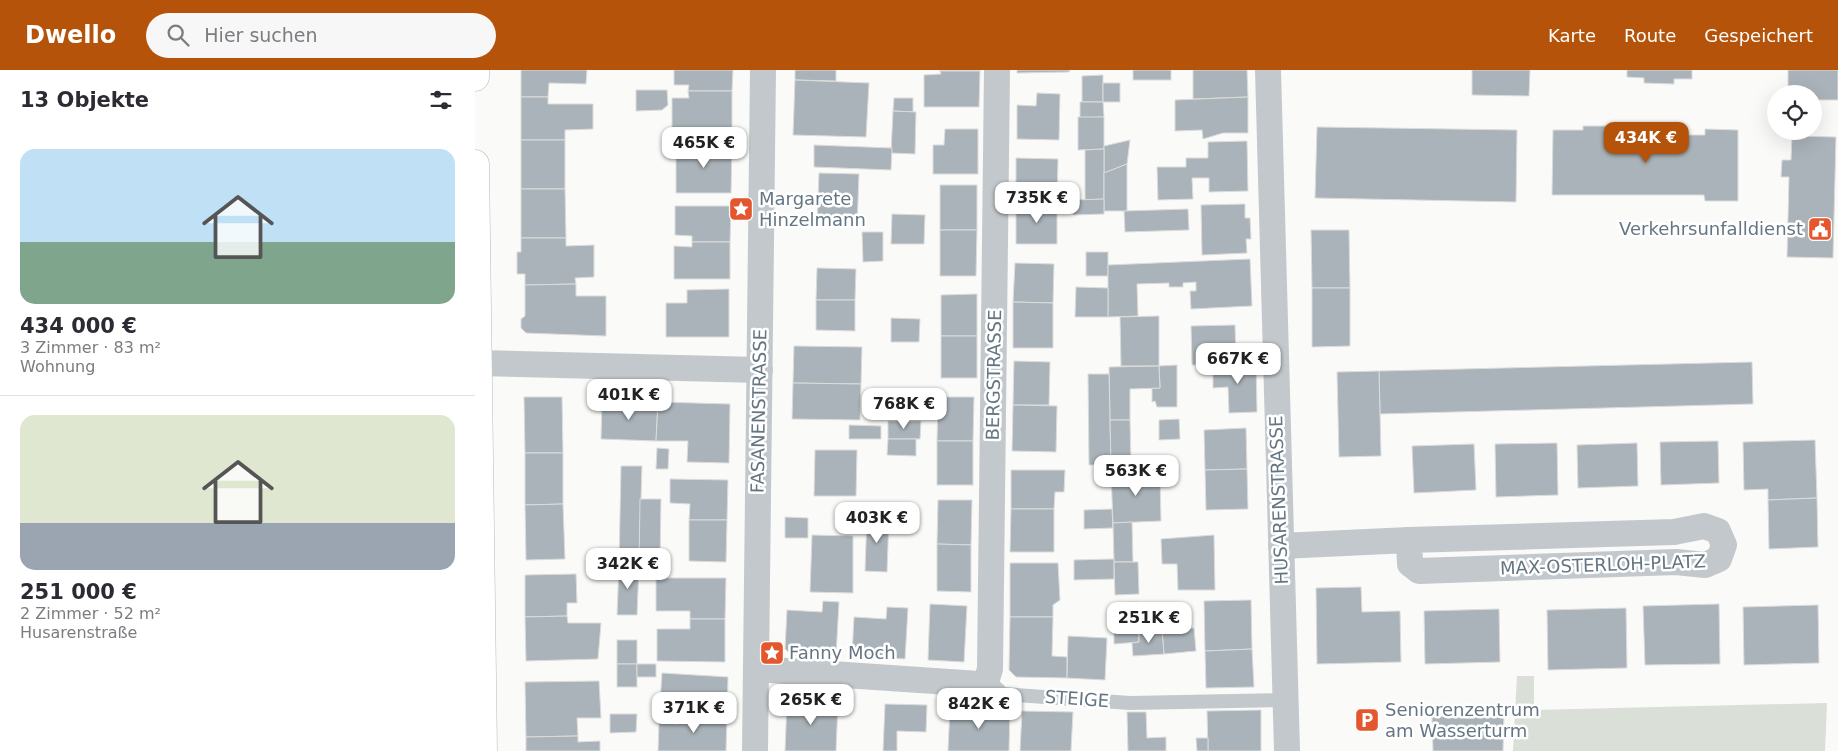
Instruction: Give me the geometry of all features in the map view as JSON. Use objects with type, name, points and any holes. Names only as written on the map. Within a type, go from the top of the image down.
[{"type":"street","points":[[475,70],[475,77]]},
{"type":"street","name":"FASANENSTRASSE","points":[[755,751],[763,70]]},
{"type":"street","name":"BERGSTRASSE","points":[[987,679],[990,669],[997,70]]},
{"type":"street","name":"HUSARENSTRASSE","points":[[1268,70],[1287,751]]},
{"type":"street","points":[[475,164],[476,363],[483,751]]},
{"type":"street","points":[[476,363],[760,370]]},
{"type":"street","name":"MAX-OSTERLOH-PLATZ","points":[[1281,546],[1409,540],[1674,532],[1704,526],[1718,531],[1723,537],[1724,545],[1719,559],[1705,565],[1676,562],[1419,571],[1410,564],[1409,540]]},
{"type":"street","points":[[757,669],[979,684],[987,679]]},
{"type":"lane","name":"STEIGE","points":[[987,679],[1003,694],[1129,703],[1286,700]]},
{"type":"shaded area","points":[[1517,676],[1534,676],[1534,710],[1827,703],[1825,751],[1513,751]]},
{"type":"building","points":[[521,70],[587,70],[586,84],[549,83],[548,97],[521,97]]},
{"type":"building","points":[[674,70],[733,70],[732,91],[688,91],[689,85],[674,85]]},
{"type":"building","points":[[795,70],[836,70],[836,81],[795,80]]},
{"type":"building","points":[[980,70],[980,71],[940,71]]},
{"type":"building","points":[[1017,70],[1070,70],[1069,72],[1017,73]]},
{"type":"building","points":[[1133,70],[1171,70],[1171,80],[1133,80]]},
{"type":"building","points":[[1193,70],[1247,70],[1248,97],[1193,99]]},
{"type":"building","points":[[1472,70],[1530,70],[1529,96],[1472,95]]},
{"type":"building","points":[[1627,70],[1692,70],[1692,79],[1674,79],[1674,84],[1644,83],[1644,78],[1627,77]]},
{"type":"building","points":[[1788,70],[1838,70],[1838,100],[1822,100],[1822,85],[1788,85]]},
{"type":"building","points":[[940,71],[980,71],[979,107],[924,107],[924,75],[941,74]]},
{"type":"building","points":[[1103,75],[1103,102],[1082,102],[1082,76]]},
{"type":"building","points":[[795,80],[869,83],[866,137],[793,135]]},
{"type":"building","points":[[1103,83],[1120,83],[1120,102],[1103,102]]},
{"type":"building","points":[[636,90],[667,90],[668,105],[662,110],[636,111]]},
{"type":"building","points":[[688,91],[732,91],[732,131],[672,131],[672,98],[689,98]]},
{"type":"building","points":[[1037,93],[1060,94],[1059,140],[1017,139],[1017,105],[1036,106]]},
{"type":"building","points":[[521,97],[548,97],[548,104],[593,104],[593,129],[565,130],[565,140],[521,140]]},
{"type":"building","points":[[1248,97],[1248,133],[1223,133],[1203,139],[1202,130],[1175,131],[1175,100]]},
{"type":"building","points":[[894,98],[913,98],[913,112],[893,111]]},
{"type":"building","points":[[1080,102],[1103,102],[1104,117],[1080,118]]},
{"type":"building","points":[[893,111],[916,112],[915,154],[891,153]]},
{"type":"building","points":[[1078,117],[1104,117],[1104,149],[1078,150]]},
{"type":"building","points":[[1583,126],[1612,126],[1612,135],[1705,135],[1705,129],[1738,130],[1738,201],[1705,201],[1704,195],[1552,195],[1553,130],[1583,130]]},
{"type":"building","points":[[1317,127],[1517,130],[1516,202],[1315,198]]},
{"type":"building","points":[[945,129],[978,129],[978,174],[933,174],[933,145],[944,145]]},
{"type":"building","points":[[1822,137],[1836,137],[1833,258],[1787,257],[1789,177],[1781,177],[1782,160],[1791,160],[1792,140],[1822,140]]},
{"type":"building","points":[[521,140],[565,140],[565,189],[521,189]]},
{"type":"building","points":[[1130,140],[1127,164],[1104,173],[1104,146]]},
{"type":"building","points":[[1247,141],[1248,191],[1209,192],[1209,178],[1192,178],[1193,199],[1158,200],[1157,167],[1186,167],[1186,158],[1208,158],[1208,142]]},
{"type":"building","points":[[676,144],[732,145],[731,193],[676,193]]},
{"type":"building","points":[[814,145],[892,148],[891,170],[814,167]]},
{"type":"building","points":[[1104,149],[1104,199],[1085,200],[1085,150]]},
{"type":"building","points":[[1016,158],[1058,159],[1057,204],[1016,204]]},
{"type":"building","points":[[1127,164],[1127,211],[1104,211],[1104,173]]},
{"type":"building","points":[[819,173],[859,174],[857,227],[817,225]]},
{"type":"building","points":[[940,185],[977,185],[977,230],[940,230]]},
{"type":"building","points":[[521,189],[565,189],[566,238],[521,238]]},
{"type":"building","points":[[1104,199],[1104,214],[1073,215],[1073,200]]},
{"type":"building","points":[[1016,204],[1057,204],[1057,244],[1016,244]]},
{"type":"building","points":[[1245,204],[1245,218],[1250,218],[1251,239],[1246,239],[1247,253],[1202,255],[1201,205]]},
{"type":"building","points":[[675,206],[731,206],[730,242],[692,242],[692,236],[675,235]]},
{"type":"building","points":[[1188,209],[1189,230],[1125,232],[1124,211]]},
{"type":"building","points":[[892,214],[925,215],[924,244],[891,244]]},
{"type":"building","points":[[940,230],[977,230],[976,276],[940,276]]},
{"type":"building","points":[[1311,230],[1349,230],[1350,288],[1312,288]]},
{"type":"building","points":[[862,232],[883,232],[883,261],[863,262]]},
{"type":"building","points":[[521,238],[566,238],[566,246],[594,245],[594,277],[575,278],[576,284],[525,285],[525,274],[517,274],[517,252],[521,252]]},
{"type":"building","points":[[692,242],[730,242],[730,279],[674,279],[674,246],[692,247]]},
{"type":"building","points":[[1086,252],[1108,252],[1108,276],[1086,276]]},
{"type":"building","points":[[1250,259],[1252,306],[1191,309],[1190,291],[1196,291],[1196,282],[1183,283],[1183,287],[1169,287],[1169,283],[1137,284],[1138,316],[1108,317],[1108,265]]},
{"type":"building","points":[[1015,263],[1054,264],[1053,303],[1013,302]]},
{"type":"building","points":[[817,268],[856,269],[855,300],[816,300]]},
{"type":"building","points":[[576,284],[576,296],[606,296],[606,336],[526,333],[521,328],[521,319],[525,316],[525,285]]},
{"type":"building","points":[[1076,287],[1108,288],[1108,317],[1075,317]]},
{"type":"building","points":[[1312,288],[1350,288],[1350,346],[1312,347]]},
{"type":"building","points":[[729,289],[729,337],[666,337],[666,303],[687,303],[687,290]]},
{"type":"building","points":[[977,294],[977,336],[941,336],[941,295]]},
{"type":"building","points":[[816,300],[855,300],[855,331],[816,330]]},
{"type":"building","points":[[1013,302],[1053,303],[1053,348],[1013,348]]},
{"type":"building","points":[[1159,316],[1159,366],[1121,366],[1120,317]]},
{"type":"building","points":[[891,318],[920,319],[919,342],[891,342]]},
{"type":"building","points":[[1235,325],[1236,364],[1192,365],[1191,326]]},
{"type":"building","points":[[941,336],[977,336],[977,378],[941,378]]},
{"type":"building","points":[[794,346],[862,347],[861,384],[793,383]]},
{"type":"building","points":[[1014,361],[1050,362],[1049,405],[1013,405]]},
{"type":"building","points":[[1752,362],[1753,404],[1380,414],[1379,371]]},
{"type":"building","points":[[1256,363],[1257,412],[1229,413],[1228,387],[1213,388],[1213,364]]},
{"type":"building","points":[[1177,365],[1177,407],[1157,407],[1155,401],[1152,402],[1152,388],[1160,388],[1159,366]]},
{"type":"building","points":[[1159,366],[1160,388],[1130,389],[1130,420],[1110,420],[1109,367]]},
{"type":"building","points":[[1379,371],[1381,456],[1339,457],[1337,372]]},
{"type":"building","points":[[1088,374],[1109,374],[1111,465],[1089,465]]},
{"type":"building","points":[[793,383],[861,384],[860,420],[792,419]]},
{"type":"building","points":[[524,397],[562,397],[563,453],[525,453]]},
{"type":"building","points":[[938,397],[974,397],[973,441],[937,441]]},
{"type":"building","points":[[602,401],[658,402],[656,441],[601,439]]},
{"type":"building","points":[[658,402],[730,404],[729,463],[687,462],[688,441],[656,441]]},
{"type":"building","points":[[1013,405],[1057,406],[1056,452],[1012,451]]},
{"type":"building","points":[[1179,419],[1180,439],[1159,440],[1159,420]]},
{"type":"building","points":[[1110,420],[1130,420],[1131,465],[1111,465]]},
{"type":"building","points":[[888,421],[921,421],[920,439],[888,439]]},
{"type":"building","points":[[849,425],[881,426],[881,439],[849,439]]},
{"type":"building","points":[[1246,428],[1247,469],[1205,470],[1204,430]]},
{"type":"building","points":[[888,439],[916,439],[916,456],[887,455]]},
{"type":"building","points":[[1815,440],[1817,498],[1768,500],[1768,489],[1744,490],[1743,442]]},
{"type":"building","points":[[937,441],[973,441],[973,485],[937,485]]},
{"type":"building","points":[[1718,441],[1719,483],[1661,485],[1660,442]]},
{"type":"building","points":[[1557,443],[1558,495],[1496,497],[1495,444]]},
{"type":"building","points":[[1637,443],[1638,486],[1578,488],[1577,445]]},
{"type":"building","points":[[1474,444],[1476,490],[1414,493],[1412,446]]},
{"type":"building","points":[[657,448],[669,449],[668,469],[656,469]]},
{"type":"building","points":[[815,450],[857,450],[856,496],[814,496]]},
{"type":"building","points":[[525,453],[563,453],[563,504],[525,505]]},
{"type":"building","points":[[621,466],[642,466],[639,565],[619,564]]},
{"type":"building","points":[[1247,469],[1248,509],[1206,510],[1205,470]]},
{"type":"building","points":[[1011,470],[1065,470],[1064,492],[1055,492],[1054,509],[1011,509]]},
{"type":"building","points":[[1111,473],[1160,473],[1161,521],[1113,523]]},
{"type":"building","points":[[670,479],[728,480],[727,520],[689,520],[690,504],[670,503]]},
{"type":"building","points":[[1817,498],[1818,547],[1769,549],[1768,500]]},
{"type":"building","points":[[640,499],[661,499],[660,565],[639,565]]},
{"type":"building","points":[[938,500],[972,500],[971,545],[937,544]]},
{"type":"building","points":[[563,504],[565,559],[526,560],[525,505]]},
{"type":"building","points":[[1011,509],[1054,509],[1054,552],[1010,552]]},
{"type":"building","points":[[1112,509],[1113,528],[1084,529],[1084,510]]},
{"type":"building","points":[[867,516],[889,517],[887,572],[865,571]]},
{"type":"building","points":[[785,517],[808,518],[808,538],[785,538]]},
{"type":"building","points":[[689,520],[727,520],[726,562],[689,561]]},
{"type":"building","points":[[1132,522],[1133,562],[1114,562],[1113,523]]},
{"type":"building","points":[[812,535],[853,536],[853,593],[810,592]]},
{"type":"building","points":[[1214,535],[1215,590],[1178,590],[1177,564],[1162,564],[1161,539]]},
{"type":"building","points":[[937,544],[971,545],[971,592],[937,591]]},
{"type":"building","points":[[1114,559],[1114,579],[1074,580],[1074,560]]},
{"type":"building","points":[[1114,562],[1138,562],[1139,594],[1115,595]]},
{"type":"building","points":[[1010,563],[1058,563],[1060,600],[1053,605],[1053,617],[1010,617]]},
{"type":"building","points":[[619,564],[639,565],[637,615],[617,615]]},
{"type":"building","points":[[576,574],[577,603],[567,603],[567,616],[525,617],[525,575]]},
{"type":"building","points":[[656,578],[726,578],[725,619],[690,619],[690,611],[656,611]]},
{"type":"building","points":[[1361,587],[1362,612],[1400,611],[1401,662],[1317,664],[1316,588]]},
{"type":"building","points":[[1251,600],[1252,649],[1205,651],[1204,601]]},
{"type":"building","points":[[823,601],[839,602],[836,656],[792,655],[785,649],[787,610],[822,612]]},
{"type":"building","points":[[1138,602],[1139,642],[1114,644],[1114,603]]},
{"type":"building","points":[[930,604],[967,606],[964,662],[928,660]]},
{"type":"building","points":[[1719,604],[1720,664],[1645,665],[1643,606]]},
{"type":"building","points":[[1818,605],[1819,663],[1744,665],[1743,607]]},
{"type":"building","points":[[887,607],[908,608],[905,659],[852,656],[854,617],[886,619]]},
{"type":"building","points":[[1626,608],[1627,668],[1548,670],[1547,610]]},
{"type":"building","points":[[1499,609],[1500,662],[1425,664],[1424,611]]},
{"type":"building","points":[[567,616],[568,623],[601,623],[598,659],[526,661],[525,617]]},
{"type":"building","points":[[1010,617],[1053,617],[1052,656],[1067,657],[1067,678],[1016,677],[1009,670]]},
{"type":"building","points":[[690,619],[725,619],[725,662],[657,661],[657,629],[690,629]]},
{"type":"building","points":[[1194,628],[1196,651],[1164,654],[1162,631]]},
{"type":"building","points":[[1162,631],[1164,654],[1133,656],[1132,643],[1139,642],[1139,632]]},
{"type":"building","points":[[1068,636],[1107,638],[1105,680],[1067,678]]},
{"type":"building","points":[[617,640],[637,640],[637,664],[617,664]]},
{"type":"building","points":[[1252,649],[1254,687],[1206,688],[1205,651]]},
{"type":"building","points":[[617,664],[637,664],[637,687],[617,687]]},
{"type":"building","points":[[637,664],[656,664],[656,677],[637,677]]},
{"type":"building","points":[[662,673],[728,677],[727,717],[679,715],[680,705],[660,704]]},
{"type":"building","points":[[599,681],[601,718],[577,718],[578,736],[526,737],[525,682]]},
{"type":"building","points":[[787,701],[838,702],[836,751],[785,751]]},
{"type":"building","points":[[885,704],[927,705],[926,732],[897,731],[897,751],[883,751]]},
{"type":"building","points":[[950,708],[1010,710],[1009,751],[948,751]]},
{"type":"building","points":[[1261,710],[1261,751],[1208,751],[1207,711]]},
{"type":"building","points":[[1022,711],[1073,712],[1071,751],[1020,751]]},
{"type":"building","points":[[1127,712],[1146,712],[1147,738],[1166,737],[1166,751],[1128,751]]},
{"type":"building","points":[[610,714],[637,714],[636,732],[610,733]]},
{"type":"building","name":"Seniorenzentrum am Wasserturm","points":[[1504,714],[1503,751],[1433,751],[1432,717]]},
{"type":"building","points":[[679,715],[727,717],[726,751],[658,751],[659,723],[678,724]]},
{"type":"building","points":[[578,736],[578,742],[600,741],[600,751],[526,751],[526,737]]},
{"type":"building","points":[[1196,738],[1208,738],[1208,751],[1197,751]]},
{"type":"place","name":"Margarete Hinzelmann","points":[[741,209]]},
{"type":"place","name":"Verkehrsunfalldienst","points":[[1820,229]]},
{"type":"place","name":"Fanny Moch","points":[[772,653]]},
{"type":"place","name":"Seniorenzentrum am Wasserturm","points":[[1367,720]]}]
